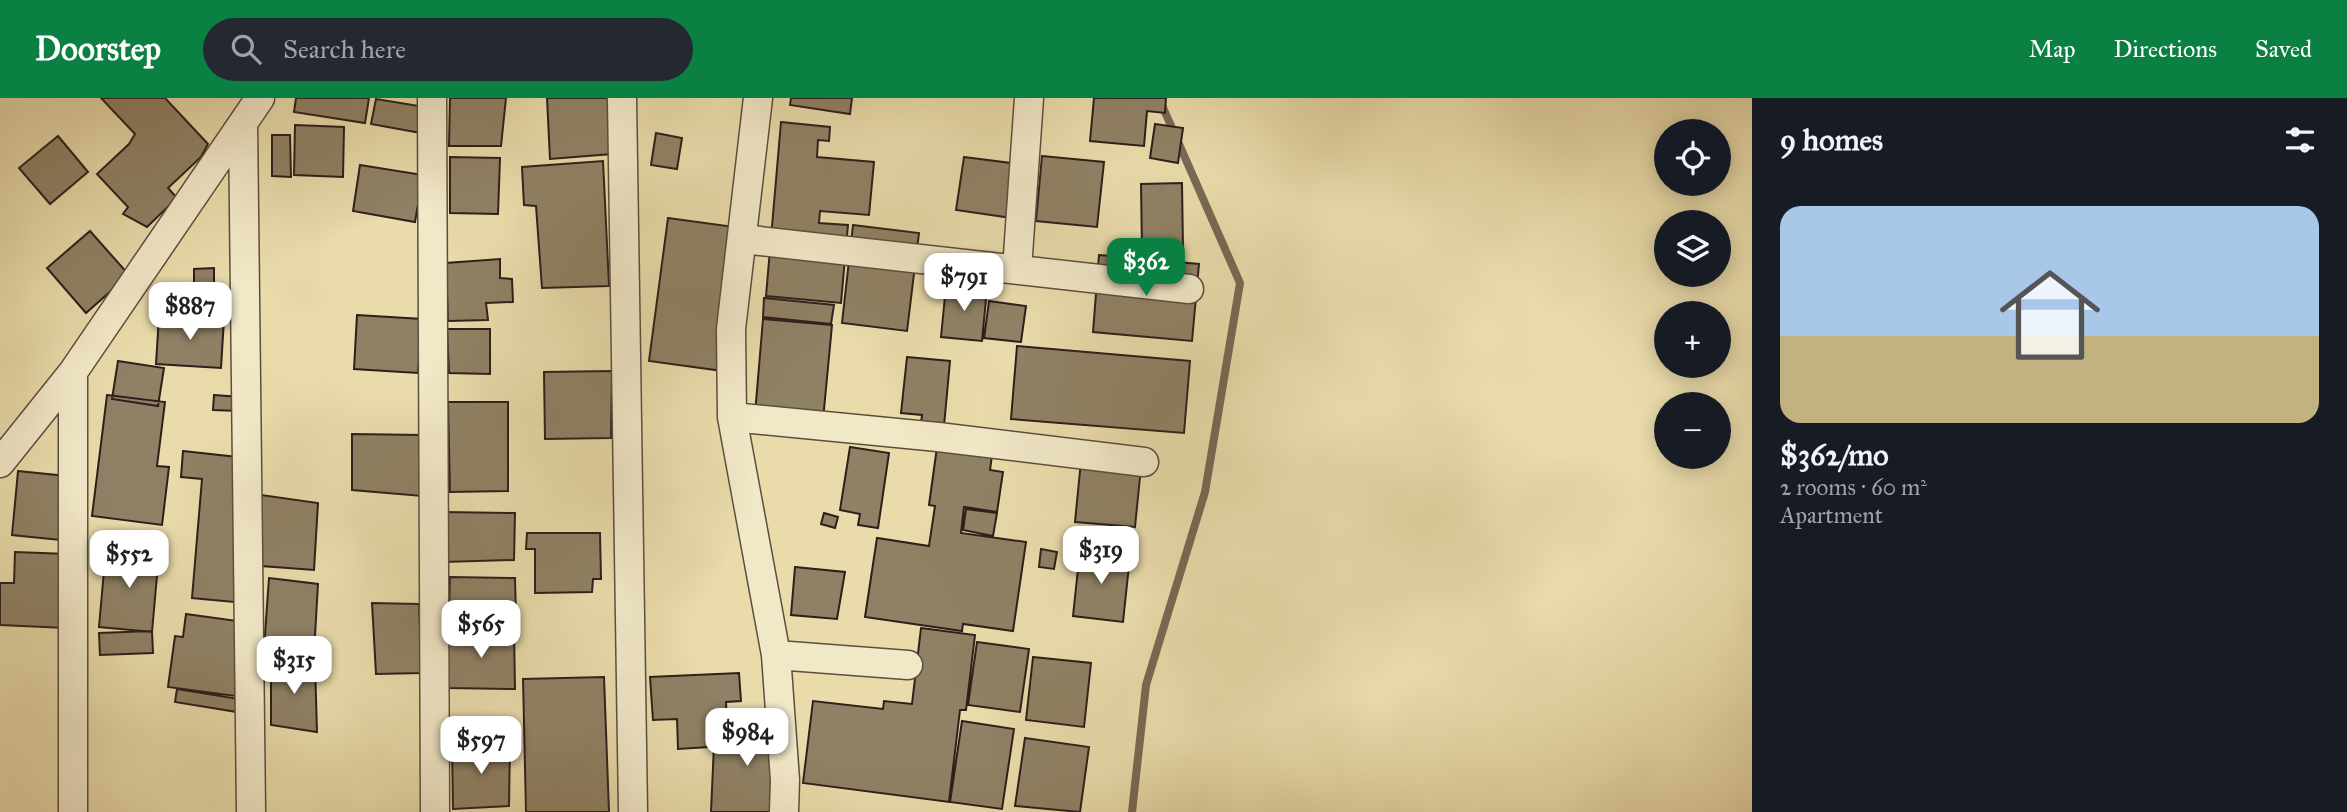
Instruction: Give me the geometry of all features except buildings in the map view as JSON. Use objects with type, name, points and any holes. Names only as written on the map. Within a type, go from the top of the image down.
[{"type":"street","points":[[0,463],[73,372],[260,98]]},
{"type":"street","points":[[432,98],[435,812]]},
{"type":"street","points":[[622,98],[633,812]]},
{"type":"street","points":[[758,98],[731,329],[732,417],[776,655],[785,780],[784,812]]},
{"type":"street","points":[[1017,269],[1029,98]]},
{"type":"street","points":[[243,124],[251,812]]},
{"type":"street","points":[[742,239],[1189,289]]},
{"type":"street","points":[[73,372],[73,812]]},
{"type":"street","points":[[732,417],[938,437],[1144,462]]},
{"type":"street","points":[[776,655],[908,665]]},
{"type":"waterway","points":[[1132,812],[1146,685],[1205,492],[1240,283],[1161,103],[1155,98]]}]
